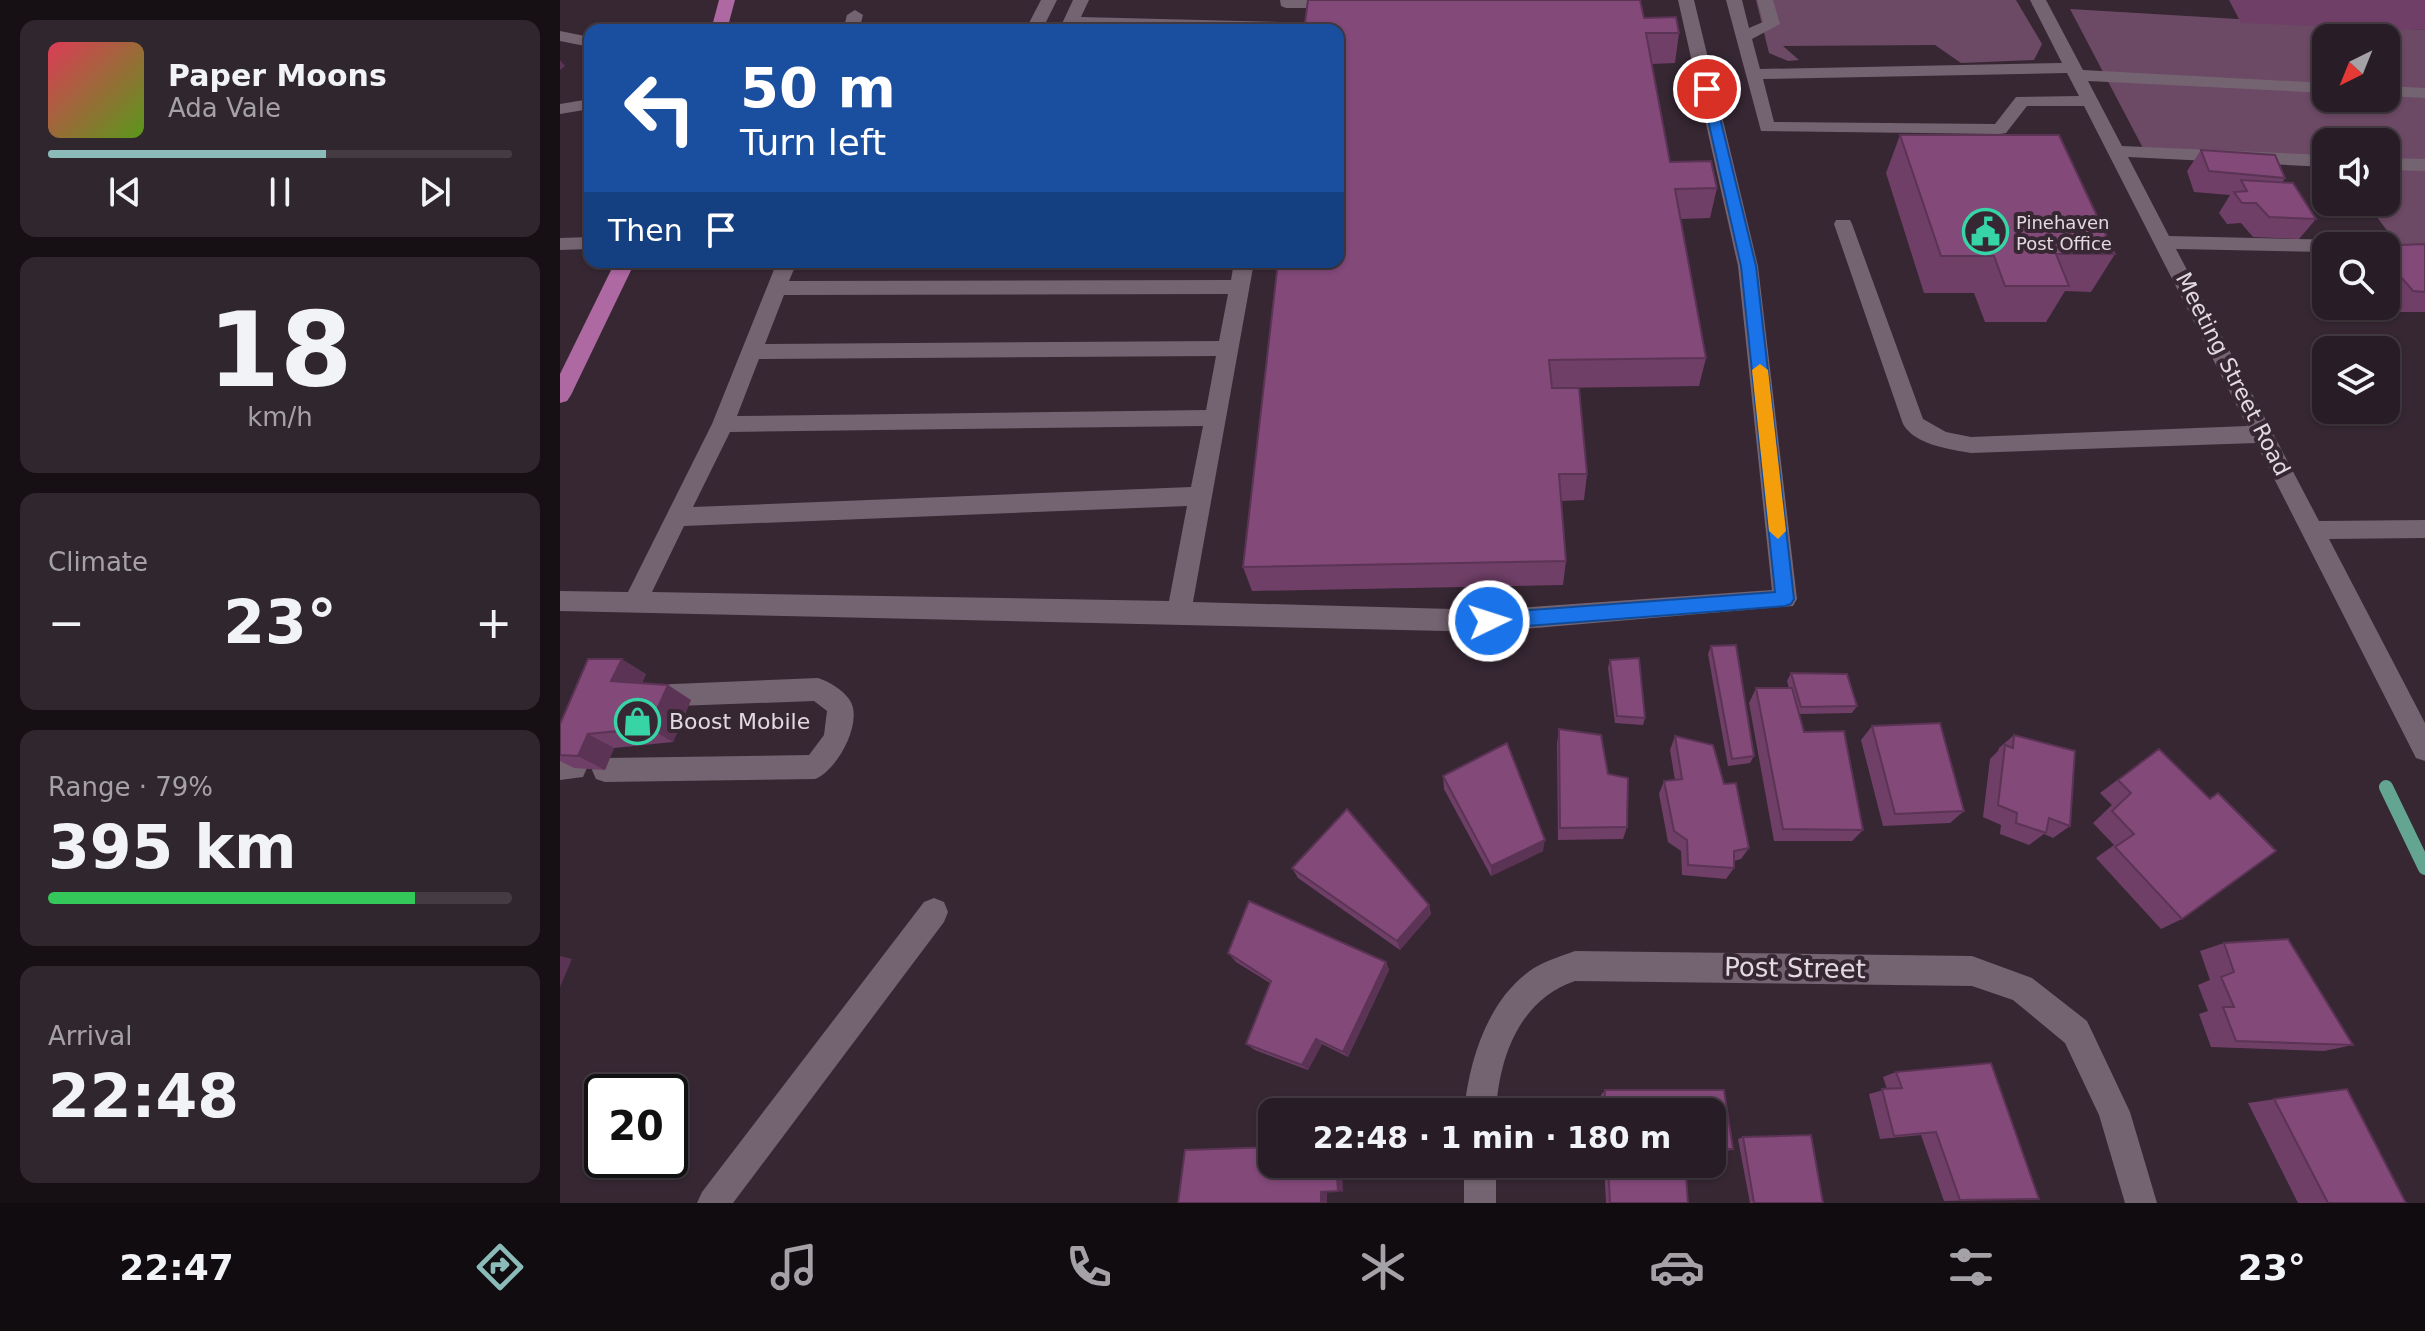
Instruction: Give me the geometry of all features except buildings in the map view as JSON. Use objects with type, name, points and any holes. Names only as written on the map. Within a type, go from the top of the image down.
[{"type":"main road","points":[[721,24],[727,0]]},
{"type":"main road","points":[[560,395],[622,268]]},
{"type":"street","points":[[1037,24],[1049,0]]},
{"type":"street","points":[[1070,24],[1081,0]]},
{"type":"street","points":[[560,601],[1489,621],[1785,599],[1748,266],[1686,0]]},
{"type":"street","points":[[1734,0],[1767,127],[2000,129],[2022,101]]},
{"type":"street","points":[[1743,37],[1772,24],[1765,0]]},
{"type":"street","name":"Meeting Street Road","points":[[2038,0],[2166,242],[2425,749]]},
{"type":"street","points":[[1281,24],[1287,2],[1360,3]]},
{"type":"street","points":[[560,36],[584,41]]},
{"type":"street","points":[[2008,70],[2022,101]]},
{"type":"street","points":[[1753,74],[2075,71],[2312,87]]},
{"type":"street","points":[[2400,92],[2425,93]]},
{"type":"street","points":[[2022,101],[2091,101]]},
{"type":"street","points":[[560,109],[584,105]]},
{"type":"street","points":[[2117,151],[2312,160]]},
{"type":"street","points":[[2400,164],[2425,165]]},
{"type":"street","points":[[1843,224],[1914,424],[1941,439],[1971,445],[2264,434]]},
{"type":"street","points":[[2166,242],[2312,245]]},
{"type":"street","points":[[560,244],[584,243]]},
{"type":"street","points":[[635,602],[723,424],[784,268]]},
{"type":"street","points":[[1179,612],[1243,268]]},
{"type":"street","points":[[776,288],[1240,287]]},
{"type":"street","points":[[751,352],[1229,348]]},
{"type":"street","points":[[723,424],[1216,418]]},
{"type":"street","points":[[677,517],[1199,496]]},
{"type":"street","points":[[2313,530],[2425,529]]},
{"type":"street","points":[[605,770],[815,767],[837,739],[840,706],[818,689],[636,696]]},
{"type":"street","points":[[713,1203],[934,912]]},
{"type":"street","name":"Post Street","points":[[1481,1098],[1503,1021],[1541,981],[1575,966],[1972,971],[2022,988],[2076,1032],[2114,1112],[2141,1203]]},
{"type":"street","points":[[1480,1178],[1480,1203]]},
{"type":"shaded area","points":[[1756,0],[2016,0],[2042,44],[2034,60],[1961,63],[1935,45],[1783,46],[1799,60],[1788,61],[1769,53]]},
{"type":"shaded area","points":[[2070,9],[2324,24],[2312,24],[2312,112],[2400,112],[2400,29],[2425,30],[2425,248],[2400,247],[2400,232],[2388,232],[2376,216],[2400,216],[2400,128],[2312,128],[2312,160],[2145,152]]},
{"type":"waterway","points":[[2386,787],[2425,868]]},
{"type":"slow traffic","points":[[1760,370],[1778,531]]},
{"type":"place","name":"Pinehaven Post Office","points":[[1985,232]]},
{"type":"place","name":"Boost Mobile","points":[[638,721]]},
{"type":"route","points":[[1489,621],[1785,599],[1748,266],[1707,89]]}]
